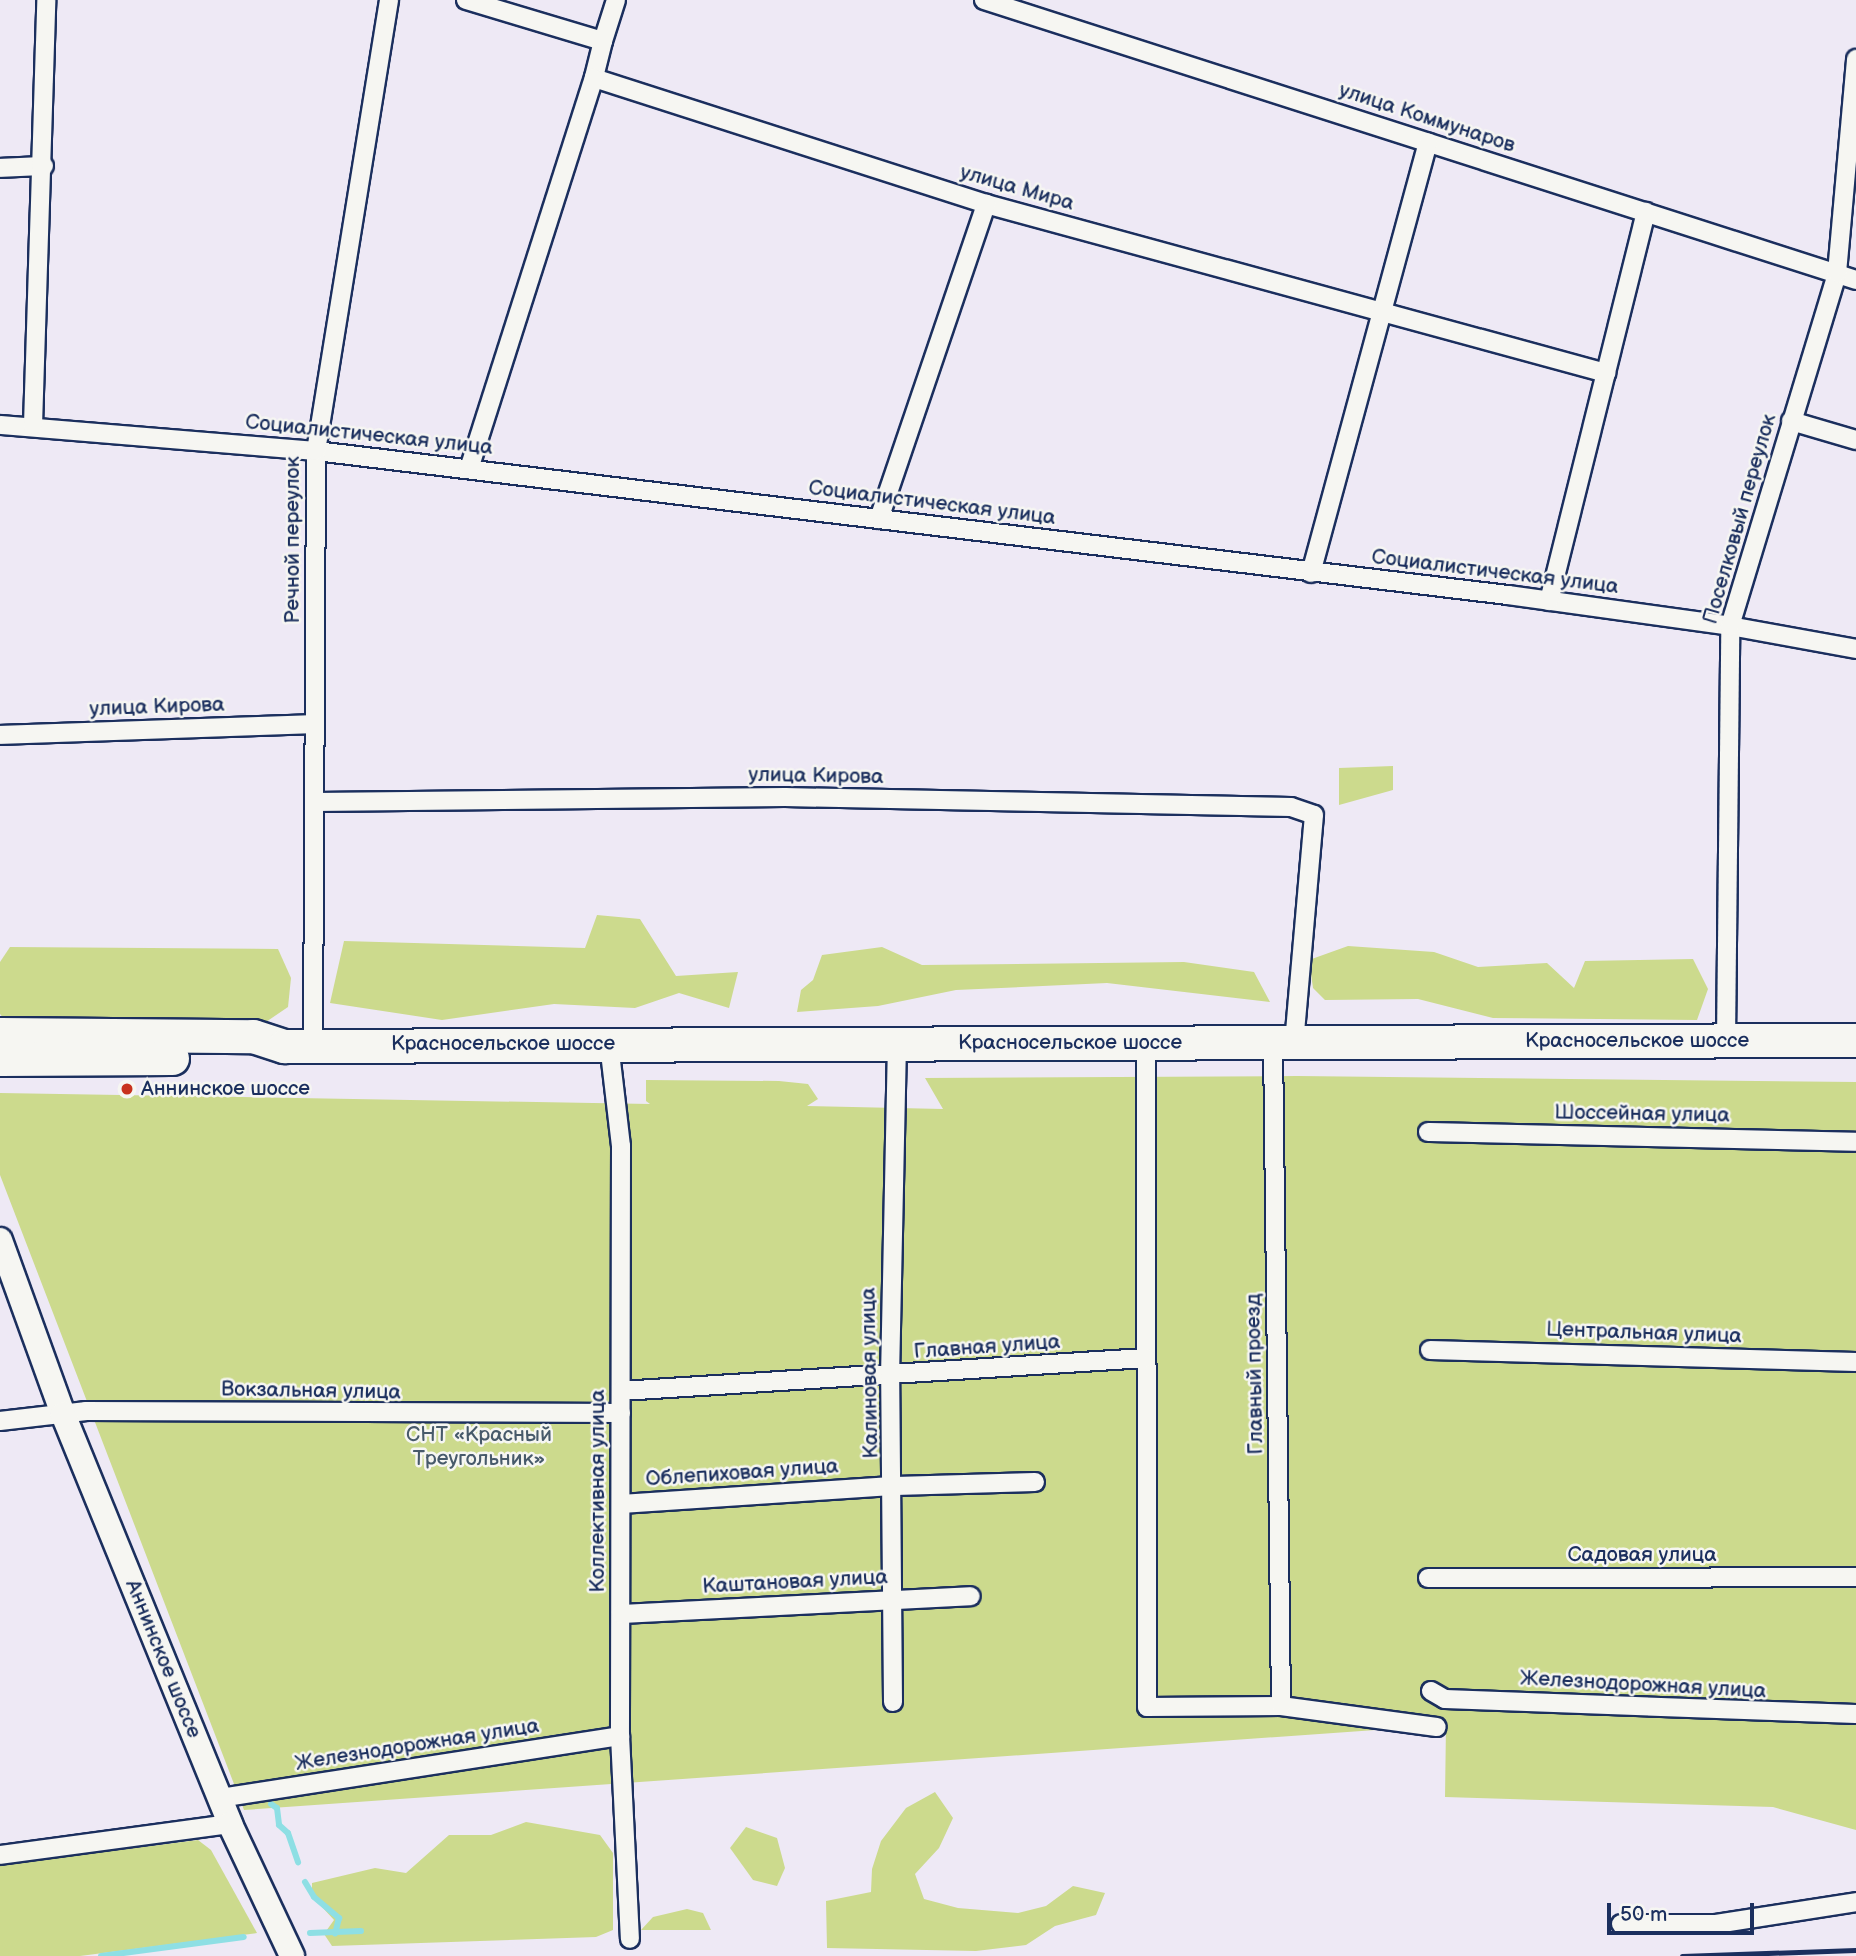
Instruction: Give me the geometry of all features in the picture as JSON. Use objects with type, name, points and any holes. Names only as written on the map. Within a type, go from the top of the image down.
[{"type":"highway","name":"Красносельское шоссе","points":[[0,1034],[253,1036],[299,1045],[1856,1040]]},
{"type":"highway","name":"Красносельское шоссе","points":[[0,1059],[255,1058],[299,1045]]},
{"type":"main road","name":"Аннинское шоссе","points":[[0,1240],[63,1414],[230,1824],[292,1956]]},
{"type":"street","points":[[33,425],[44,166],[46,0]]},
{"type":"street","name":"Речной переулок","points":[[299,1045],[315,802],[316,451],[389,0]]},
{"type":"street","points":[[466,0],[603,41]]},
{"type":"street","points":[[469,469],[594,78],[616,0]]},
{"type":"street","name":"улица Коммунаров","points":[[984,0],[1856,279]]},
{"type":"street","name":"Поселковый переулок","points":[[1726,1041],[1730,625],[1837,273],[1856,59]]},
{"type":"street","name":"улица Мира","points":[[594,78],[986,204],[1606,373]]},
{"type":"street","points":[[1311,573],[1429,142]]},
{"type":"street","points":[[0,167],[44,166]]},
{"type":"street","points":[[879,519],[986,204]]},
{"type":"street","points":[[1549,601],[1646,212]]},
{"type":"street","points":[[1791,421],[1856,440]]},
{"type":"street","name":"Социалистическая улица","points":[[0,425],[33,425],[316,451],[469,469],[1549,601],[1730,625],[1856,649]]},
{"type":"street","name":"улица Кирова","points":[[0,735],[315,724]]},
{"type":"street","name":"улица Кирова","points":[[315,802],[785,797],[1291,807],[1314,815]]},
{"type":"street","name":"Главный проезд","points":[[1281,1706],[1283,1042],[1314,815]]},
{"type":"street","points":[[1146,1042],[1147,1707],[1281,1706],[1437,1727]]},
{"type":"street","name":"Калиновая улица","points":[[893,1702],[894,1486],[890,1377],[897,1043]]},
{"type":"street","name":"Коллективная улица","points":[[609,1044],[621,1146],[620,1736],[630,1939]]},
{"type":"street","name":"Шоссейная улица","points":[[1428,1132],[1856,1142]]},
{"type":"street","name":"Центральная улица","points":[[1430,1350],[1856,1362]]},
{"type":"street","name":"Главная улица","points":[[621,1391],[890,1377],[1146,1358]]},
{"type":"street","name":"Вокзальная улица","points":[[0,1421],[63,1414],[621,1413]]},
{"type":"street","name":"Облепиховая улица","points":[[621,1504],[894,1486],[1035,1482]]},
{"type":"street","name":"Садовая улица","points":[[1429,1578],[1856,1577]]},
{"type":"street","name":"Каштановая улица","points":[[621,1614],[971,1596]]},
{"type":"street","name":"Железнодорожная улица","points":[[1431,1691],[1445,1699],[1856,1714]]},
{"type":"street","name":"Железнодорожная улица","points":[[220,1798],[620,1736]]},
{"type":"street","points":[[0,1855],[230,1824]]},
{"type":"street","points":[[1621,1924],[1716,1923],[1856,1902]]},
{"type":"green space","points":[[1393,766],[1393,790],[1339,805],[1339,768]]},
{"type":"green space","points":[[597,915],[640,919],[676,976],[738,972],[729,1008],[679,993],[635,1008],[554,1004],[442,1020],[330,1003],[344,941],[585,948]]},
{"type":"green space","points":[[1348,946],[1434,952],[1478,967],[1547,963],[1574,988],[1585,961],[1693,959],[1708,989],[1697,1020],[1493,1018],[1418,999],[1325,1000],[1313,988],[1309,960]]},
{"type":"green space","points":[[10,947],[278,949],[291,978],[288,1007],[263,1024],[6,1021],[0,1014],[0,962]]},
{"type":"green space","points":[[882,947],[922,965],[1184,962],[1254,972],[1270,1002],[1107,983],[956,990],[878,1006],[797,1012],[801,990],[813,980],[822,955]]},
{"type":"green space","name":"СНТ «Красный Треугольник»","points":[[1297,1076],[1856,1082],[1856,1830],[1773,1807],[1445,1797],[1446,1725],[244,1810],[0,1175],[0,1093],[650,1104],[646,1101],[646,1080],[779,1081],[808,1084],[818,1099],[807,1106],[943,1109],[925,1078]]},
{"type":"green space","points":[[935,1792],[953,1818],[939,1848],[915,1874],[924,1899],[958,1908],[1018,1913],[1046,1906],[1073,1886],[1105,1893],[1096,1915],[1055,1926],[1026,1945],[976,1951],[827,1948],[826,1901],[871,1892],[872,1869],[881,1841],[906,1808]]},
{"type":"green space","points":[[526,1822],[600,1835],[613,1853],[613,1930],[596,1937],[332,1946],[324,1934],[334,1920],[312,1896],[312,1883],[375,1868],[406,1873],[449,1835],[491,1835]]},
{"type":"green space","points":[[746,1827],[777,1838],[785,1868],[777,1886],[753,1880],[730,1848]]},
{"type":"green space","points":[[198,1840],[211,1850],[257,1933],[80,1956],[0,1956],[0,1865]]},
{"type":"green space","points":[[687,1909],[703,1913],[711,1930],[641,1930],[653,1917]]},
{"type":"waterway","points":[[271,1804],[277,1808],[279,1825],[288,1833],[298,1862]]},
{"type":"waterway","points":[[305,1882],[314,1897],[339,1918],[335,1934]]},
{"type":"waterway","points":[[310,1933],[361,1931]]},
{"type":"waterway","points":[[101,1956],[244,1937]]},
{"type":"railway","points":[[1682,1956],[1856,1950]]},
{"type":"place","name":"Аннинское шоссе","points":[[127,1089]]}]
